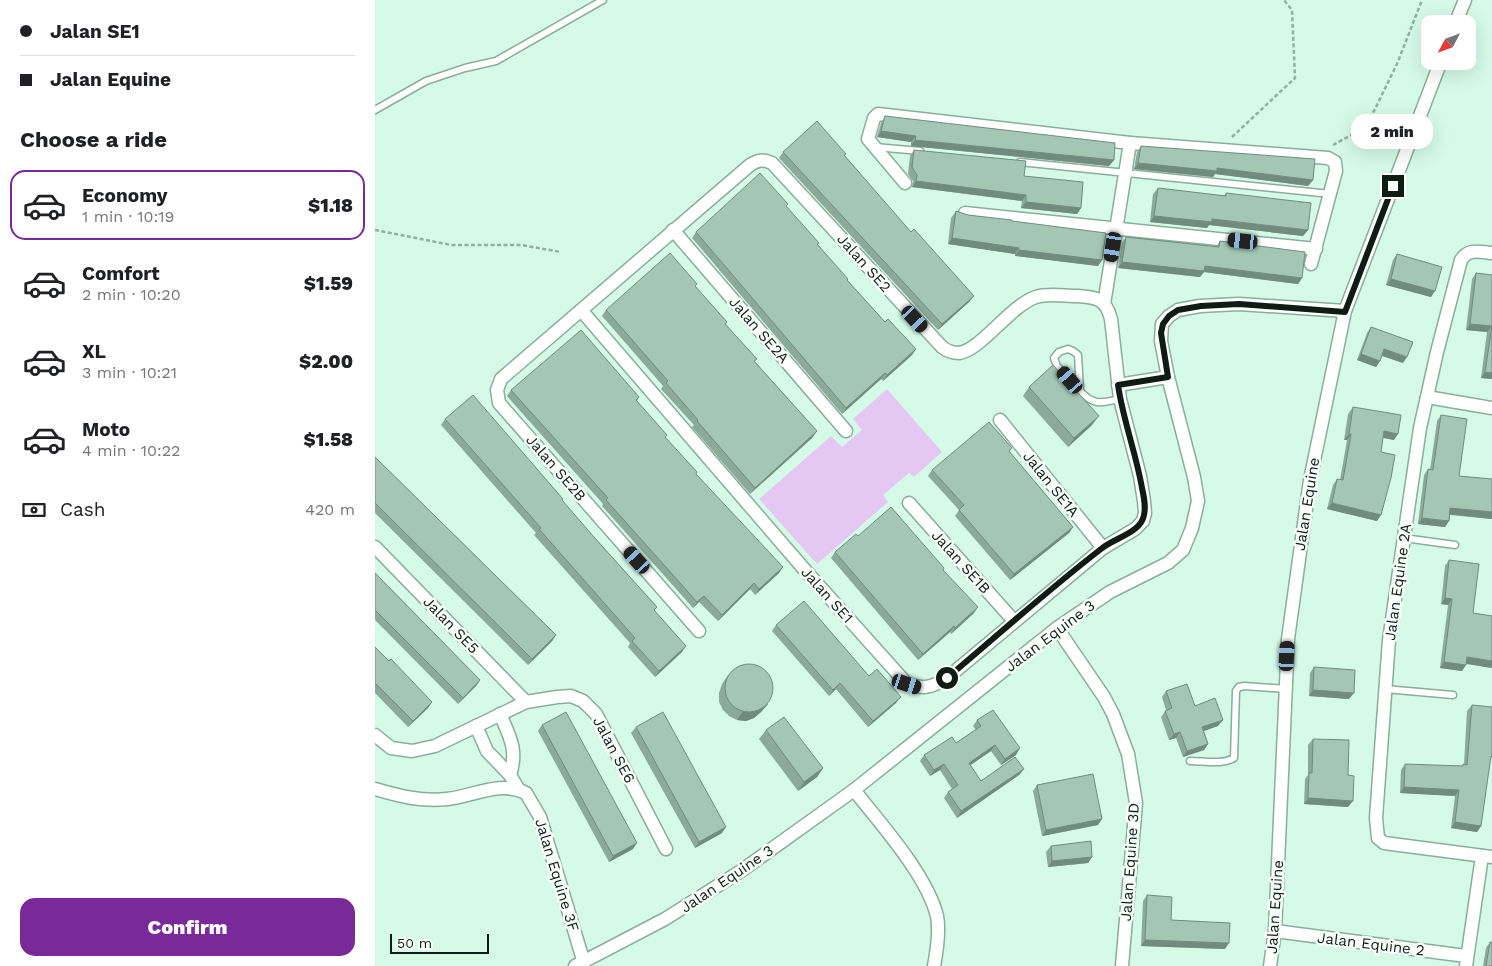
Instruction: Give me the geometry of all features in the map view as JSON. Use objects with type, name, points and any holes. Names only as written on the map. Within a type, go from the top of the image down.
[{"type":"street","points":[[1459,15],[1465,0]]},
{"type":"street","name":"Jalan Equine","points":[[1270,966],[1275,932],[1288,639],[1310,480],[1345,312],[1438,70]]},
{"type":"street","points":[[905,183],[869,139],[875,115],[881,114],[1130,143],[1328,158],[1335,162],[1337,166],[1311,264]]},
{"type":"street","points":[[1130,143],[1104,304],[1109,311],[1111,319],[1118,385],[1168,377]]},
{"type":"street","name":"Jalan SE2","points":[[581,310],[750,165],[757,161],[765,160],[778,169],[941,347],[950,352],[961,353],[971,348],[1022,305],[1035,297],[1044,295],[1089,296],[1097,298],[1104,304]]},
{"type":"street","points":[[965,213],[1316,249]]},
{"type":"street","name":"Jalan SE2A","points":[[673,230],[846,431]]},
{"type":"street","name":"Jalan Equine 2A","points":[[1487,857],[1384,843],[1378,838],[1376,818],[1389,640],[1420,428],[1461,260],[1465,254],[1471,251],[1492,253]]},
{"type":"street","name":"Jalan Equine 3","points":[[580,964],[665,919],[741,871],[854,790],[1057,628],[1110,592],[1168,563],[1183,550],[1192,528],[1198,501],[1194,477],[1168,377],[1161,333],[1166,320],[1178,310],[1201,306],[1239,304],[1345,312]]},
{"type":"street","name":"Jalan SE1","points":[[581,310],[907,684],[919,688],[935,686],[947,678],[1107,545],[1135,529],[1143,521],[1145,513],[1140,476],[1118,385]]},
{"type":"street","name":"Jalan SE2B","points":[[581,310],[501,379],[497,390],[499,403],[699,631]]},
{"type":"street","points":[[1427,397],[1492,408]]},
{"type":"street","name":"Jalan SE1A","points":[[1000,420],[1107,545]]},
{"type":"street","name":"Jalan SE1B","points":[[909,503],[1014,621]]},
{"type":"street","name":"Jalan SE5","points":[[375,547],[527,702]]},
{"type":"street","name":"Jalan Equine 3D","points":[[1057,628],[1104,697],[1113,714],[1128,754],[1135,803],[1122,966]]},
{"type":"street","name":"Jalan SE6","points":[[375,735],[391,748],[412,752],[435,746],[527,702],[571,696],[583,700],[596,714],[666,849]]},
{"type":"street","points":[[501,714],[511,738],[514,753],[514,762],[510,775]]},
{"type":"street","name":"Jalan Equine 3F","points":[[476,726],[487,751],[510,775],[519,790],[526,793],[540,817],[580,964]]},
{"type":"street","points":[[375,789],[407,798],[447,799],[497,788],[508,787],[519,790]]},
{"type":"street","points":[[854,790],[899,846],[927,891],[937,916],[938,935],[934,966]]},
{"type":"street","points":[[1466,961],[1487,857]]},
{"type":"street","name":"Jalan Equine 2","points":[[1275,932],[1466,961]]},
{"type":"lane","points":[[375,110],[426,81],[465,68],[496,61],[603,0]]},
{"type":"lane","points":[[874,147],[932,153]]},
{"type":"lane","points":[[1009,160],[1331,194]]},
{"type":"lane","points":[[1080,391],[1078,355],[1068,349],[1059,352],[1054,358],[1057,366],[1080,391],[1088,399],[1097,403],[1120,399]]},
{"type":"lane","points":[[1404,538],[1455,545]]},
{"type":"lane","points":[[1190,761],[1219,762],[1229,761],[1234,758],[1236,691],[1239,687],[1286,689]]},
{"type":"lane","points":[[1385,689],[1453,695]]},
{"type":"path","points":[[1239,141],[1229,140],[1295,78],[1292,10],[1284,0]]},
{"type":"path","points":[[1327,146],[1335,145],[1353,134],[1374,111],[1397,64],[1422,0]]},
{"type":"path","points":[[375,230],[451,245],[521,245],[561,252]]},
{"type":"shaded area","points":[[887,389],[942,452],[914,477],[909,473],[883,495],[888,502],[817,564],[759,499],[831,436],[842,447],[862,430],[853,419]]},
{"type":"building","points":[[885,116],[1115,143],[1114,160],[915,140],[916,136],[881,131]]},
{"type":"building","points":[[817,121],[911,232],[914,229],[974,296],[942,324],[783,152]]},
{"type":"building","points":[[1141,146],[1315,159],[1313,180],[1217,168],[1217,171],[1138,163]]},
{"type":"building","points":[[914,150],[1026,161],[1024,176],[1083,182],[1081,208],[1026,202],[1026,195],[916,181],[917,175],[912,167]]},
{"type":"building","points":[[760,173],[788,204],[786,206],[819,243],[817,244],[847,280],[885,322],[888,319],[916,349],[887,375],[885,373],[846,408],[696,232]]},
{"type":"building","points":[[1158,188],[1226,196],[1226,193],[1311,203],[1308,230],[1212,219],[1212,222],[1154,216]]},
{"type":"building","points":[[956,211],[968,215],[1106,233],[1102,260],[1019,250],[1019,248],[952,238]]},
{"type":"building","points":[[1126,237],[1219,247],[1220,241],[1305,252],[1302,278],[1205,266],[1204,271],[1122,262]]},
{"type":"building","points":[[670,253],[697,284],[695,286],[727,322],[725,324],[757,359],[754,361],[817,431],[755,488],[666,383],[668,381],[606,310]]},
{"type":"building","points":[[1397,254],[1442,267],[1435,291],[1391,279]]},
{"type":"building","points":[[1476,273],[1492,275],[1492,326],[1470,324]]},
{"type":"building","points":[[1492,326],[1492,373],[1485,372]]},
{"type":"building","points":[[1371,327],[1413,342],[1407,357],[1384,349],[1380,361],[1361,354]]},
{"type":"building","points":[[581,330],[639,397],[636,400],[667,435],[665,437],[697,472],[696,474],[783,567],[759,589],[754,583],[722,615],[704,596],[697,602],[606,500],[608,498],[511,390]]},
{"type":"building","points":[[1053,365],[1099,416],[1074,438],[1029,387]]},
{"type":"building","points":[[473,395],[593,536],[657,607],[654,610],[686,646],[659,671],[632,641],[635,638],[445,419]]},
{"type":"building","points":[[1353,407],[1401,415],[1398,434],[1384,431],[1381,452],[1395,455],[1381,515],[1332,503],[1337,479],[1343,480],[1351,434],[1349,434]]},
{"type":"building","points":[[1441,415],[1467,419],[1459,476],[1492,479],[1492,512],[1450,508],[1449,521],[1422,518],[1428,469],[1433,470]]},
{"type":"building","points":[[989,422],[1012,448],[1009,451],[1073,527],[1014,574],[959,510],[964,505],[932,470]]},
{"type":"building","points":[[375,457],[556,635],[532,659],[375,503]]},
{"type":"building","points":[[891,507],[944,568],[943,570],[978,607],[923,654],[835,552],[856,534],[858,536]]},
{"type":"building","points":[[1449,560],[1479,564],[1473,613],[1492,616],[1492,661],[1467,657],[1466,665],[1444,662],[1452,599],[1445,598]]},
{"type":"building","points":[[375,573],[480,680],[463,698],[375,610]]},
{"type":"building","points":[[804,601],[869,676],[877,669],[901,697],[873,721],[840,683],[833,690],[776,625]]},
{"type":"building","points":[[375,647],[389,661],[391,659],[432,702],[413,721],[375,683]]},
{"type":"building","points":[[749,664],[758,666],[766,671],[771,679],[773,688],[771,697],[766,705],[758,710],[749,712],[740,710],[732,705],[727,697],[725,688],[727,679],[732,671],[740,666]]},
{"type":"building","points":[[1314,667],[1355,670],[1354,693],[1313,690]]},
{"type":"building","points":[[1187,684],[1195,706],[1215,698],[1223,720],[1202,727],[1208,744],[1187,751],[1180,732],[1174,734],[1165,711],[1172,708],[1166,691]]},
{"type":"building","points":[[1472,705],[1492,707],[1492,757],[1481,826],[1455,822],[1459,790],[1404,787],[1405,764],[1467,765]]},
{"type":"building","points":[[993,710],[1020,748],[1005,759],[995,745],[969,763],[981,781],[1015,757],[1024,769],[961,811],[948,792],[958,785],[944,764],[934,770],[924,755],[952,737],[956,743],[981,726],[977,720]]},
{"type":"building","points":[[566,712],[637,843],[613,856],[542,725]]},
{"type":"building","points":[[663,712],[726,827],[699,842],[636,727]]},
{"type":"building","points":[[784,717],[823,768],[804,782],[766,730]]},
{"type":"building","points":[[1313,739],[1349,740],[1348,775],[1354,776],[1353,801],[1308,798],[1309,773],[1312,773]]},
{"type":"building","points":[[1093,774],[1102,819],[1046,830],[1037,785]]},
{"type":"building","points":[[1091,841],[1092,857],[1052,861],[1051,846]]},
{"type":"building","points":[[1147,895],[1172,897],[1171,920],[1230,923],[1229,943],[1145,940]]},
{"type":"building","points":[[1490,942],[1492,942],[1492,966],[1486,966]]},
{"type":"route","points":[[947,678],[1103,548],[1135,529],[1143,521],[1145,513],[1140,476],[1118,385],[1168,377],[1161,333],[1163,324],[1169,316],[1178,310],[1201,306],[1239,304],[1345,312],[1393,186]]}]
